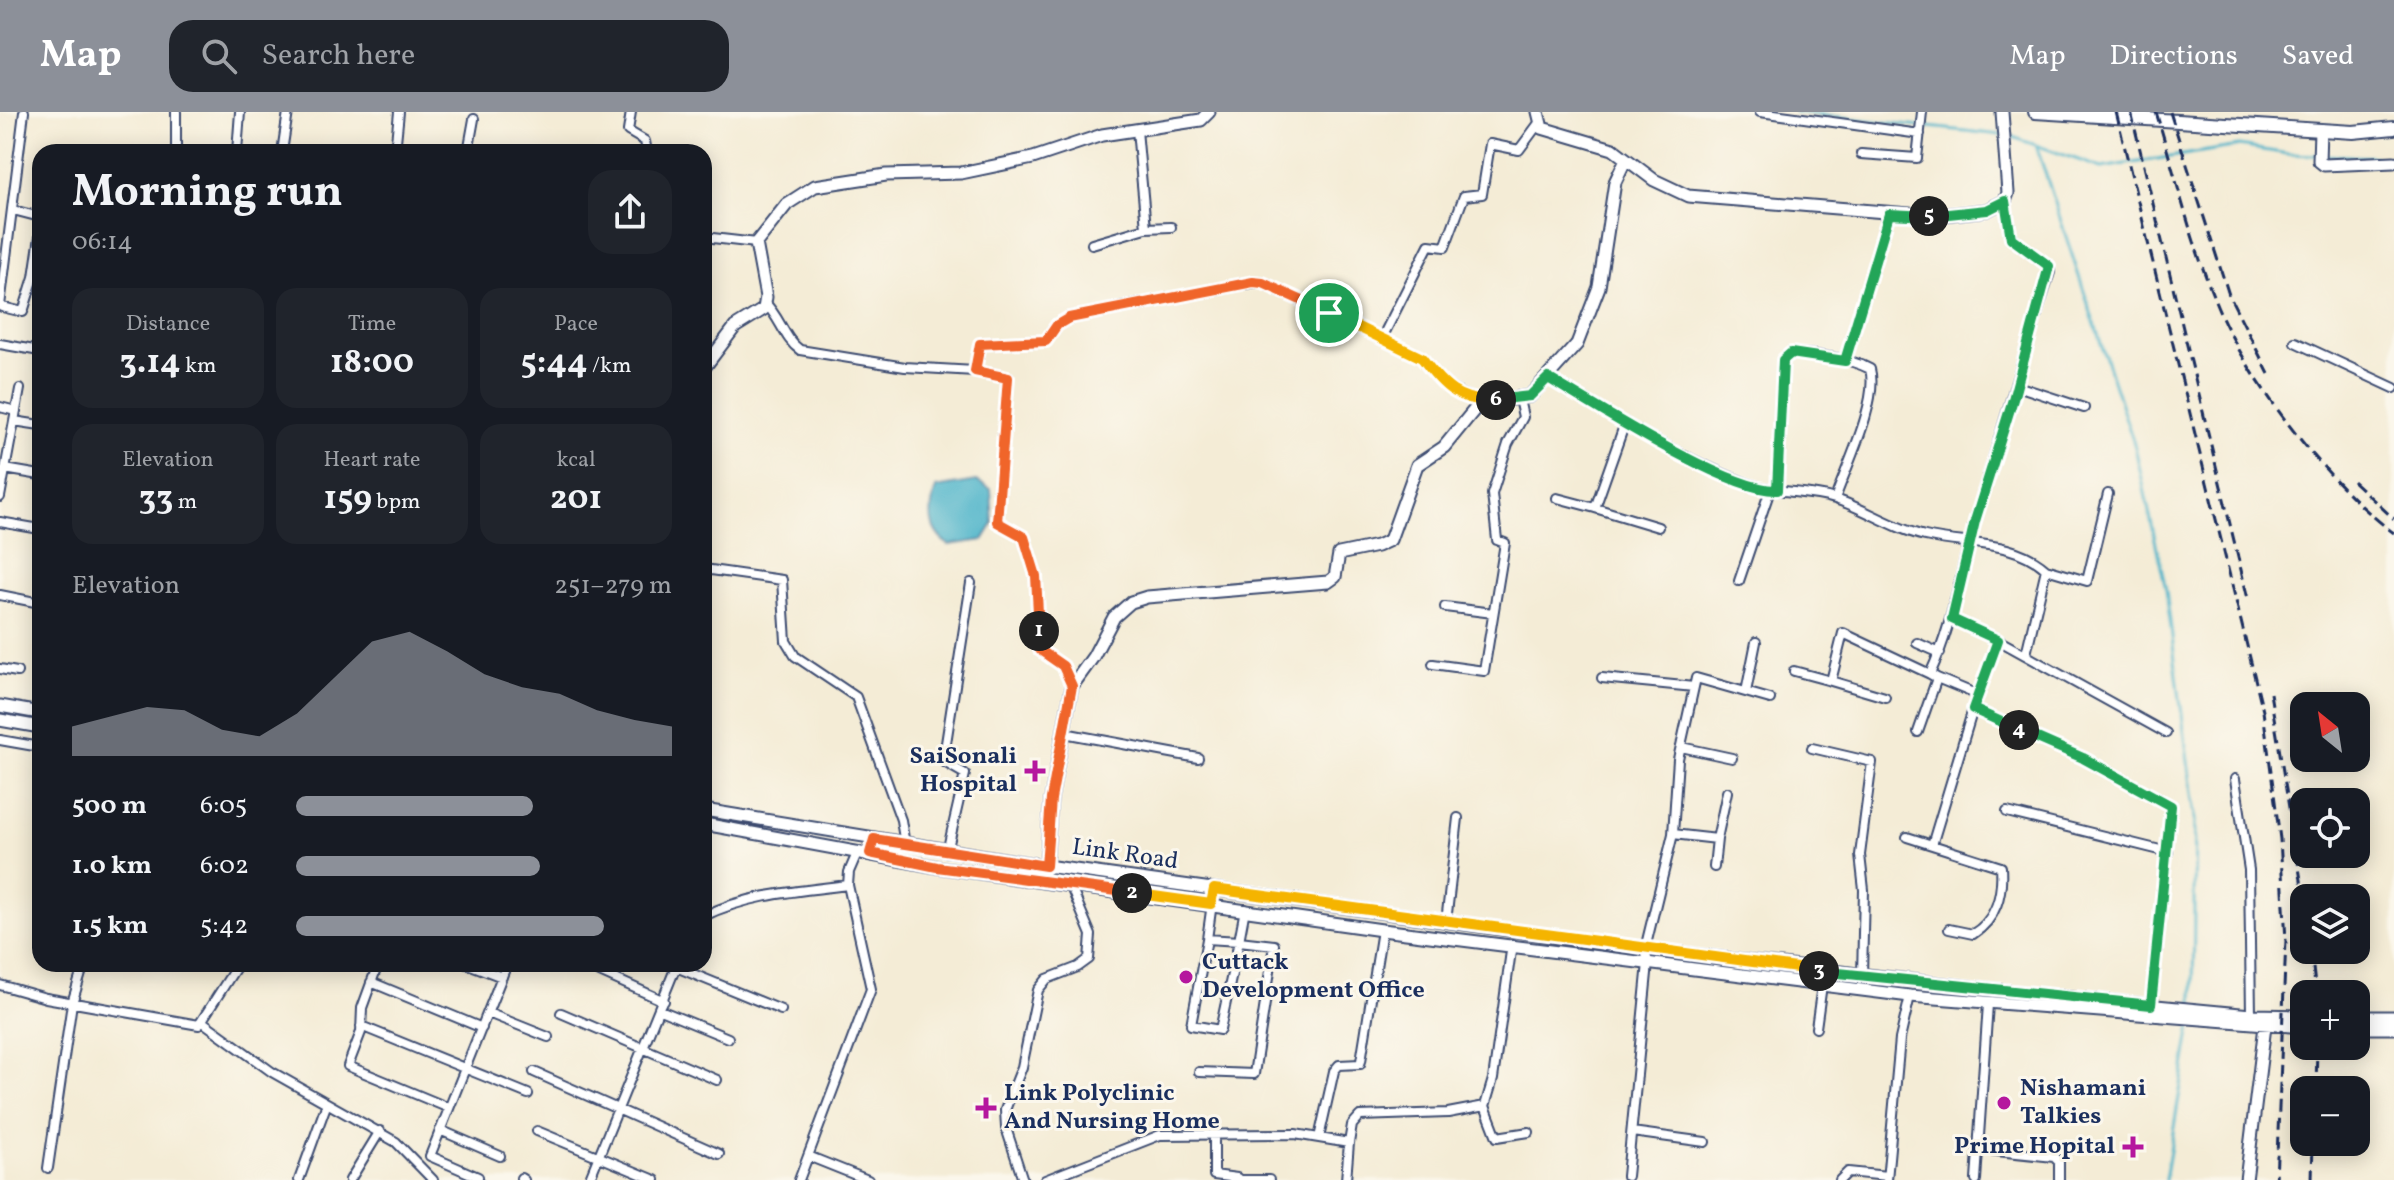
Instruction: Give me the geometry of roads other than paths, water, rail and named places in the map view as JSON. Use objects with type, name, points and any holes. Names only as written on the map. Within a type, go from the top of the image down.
[{"type":"main road","points":[[712,356],[735,327],[759,315],[765,303],[756,243],[787,204],[815,186],[886,175],[961,173],[1033,158],[1102,135],[1201,120],[1209,112]]},
{"type":"main road","points":[[1538,118],[1542,128],[1613,149],[1625,161],[1671,191],[1710,200],[1769,202],[1889,214],[1959,215],[1987,210],[2005,201],[2008,193],[2002,112]]},
{"type":"main road","points":[[2035,112],[2353,132],[2394,128]]},
{"type":"main road","points":[[2320,130],[2319,161],[2328,166],[2394,162]]},
{"type":"main road","points":[[1046,866],[1051,799],[1072,686],[1093,657],[1114,617],[1137,598],[1332,581],[1339,554],[1390,540],[1417,465],[1444,447],[1482,403],[1530,396],[1577,344],[1599,287],[1615,182],[1625,161]]},
{"type":"main road","points":[[0,706],[32,712]]},
{"type":"main road","points":[[0,720],[32,726]]},
{"type":"main road","name":"Link Road","points":[[712,811],[947,852],[1446,922],[1862,976],[2151,1005],[2174,1013]]},
{"type":"main road","name":"Link Road","points":[[712,825],[1070,885],[1382,930],[1910,996],[1988,1004],[2174,1013],[2290,1027]]},
{"type":"main road","points":[[864,852],[874,839]]},
{"type":"main road","name":"Link Road","points":[[2202,1016],[2290,1016]]},
{"type":"main road","points":[[2370,1017],[2394,1017]]},
{"type":"main road","points":[[2246,1180],[2265,1026]]},
{"type":"main road","points":[[2370,1028],[2394,1028]]},
{"type":"street","points":[[24,112],[1,306],[23,312],[32,283]]},
{"type":"street","points":[[176,112],[176,144]]},
{"type":"street","points":[[238,144],[240,112]]},
{"type":"street","points":[[283,144],[288,112]]},
{"type":"street","points":[[396,144],[399,112]]},
{"type":"street","points":[[631,112],[628,131],[646,144]]},
{"type":"street","points":[[1760,112],[1920,132]]},
{"type":"street","points":[[1861,154],[1917,158],[1922,114]]},
{"type":"street","points":[[1382,338],[1429,245],[1445,247],[1464,196],[1482,194],[1490,144],[1519,150],[1538,118]]},
{"type":"street","points":[[469,144],[474,119]]},
{"type":"street","points":[[1137,130],[1146,228]]},
{"type":"street","points":[[1918,732],[2049,266],[2011,238],[2005,201]]},
{"type":"street","points":[[13,210],[32,215]]},
{"type":"street","points":[[1845,361],[1889,214]]},
{"type":"street","points":[[1092,244],[1146,228],[1171,227]]},
{"type":"street","points":[[712,238],[756,243]]},
{"type":"street","points":[[975,371],[980,344],[1046,341],[1057,325],[1069,318],[1253,282],[1263,283],[1422,358],[1429,373],[1450,390],[1482,403]]},
{"type":"street","points":[[765,303],[779,317],[789,341],[800,350],[905,367],[975,371],[1008,378],[997,522],[1024,537],[1036,576],[1040,650],[1063,666],[1072,686]]},
{"type":"street","points":[[2295,342],[2394,388]]},
{"type":"street","points":[[0,344],[32,350]]},
{"type":"street","points":[[1739,581],[1774,490],[1783,360],[1791,353],[1845,361],[1870,369],[1873,379],[1870,401],[1835,499]]},
{"type":"street","points":[[1548,378],[1702,463],[1774,490],[1835,499],[1925,536],[1970,540],[2020,552],[2046,569],[2087,581],[2108,494]]},
{"type":"street","points":[[2017,386],[2084,408]]},
{"type":"street","points":[[0,497],[5,469],[4,449],[14,421],[20,389]]},
{"type":"street","points":[[1433,664],[1484,671],[1505,543],[1497,540],[1492,494],[1508,444],[1523,417],[1519,399]]},
{"type":"street","points":[[0,407],[16,411]]},
{"type":"street","points":[[14,421],[32,424]]},
{"type":"street","points":[[1595,508],[1625,423]]},
{"type":"street","points":[[5,469],[32,474]]},
{"type":"street","points":[[1557,498],[1658,527]]},
{"type":"street","points":[[0,522],[32,528]]},
{"type":"street","points":[[2026,654],[2046,569]]},
{"type":"street","points":[[712,570],[782,580],[786,641],[795,656],[856,697],[901,820],[905,845]]},
{"type":"street","points":[[947,852],[965,774],[946,763],[944,756],[971,583]]},
{"type":"street","points":[[0,595],[32,601]]},
{"type":"street","points":[[1445,607],[1493,613]]},
{"type":"street","points":[[1952,619],[2026,654],[2166,733]]},
{"type":"street","points":[[1831,681],[1843,633],[1978,695]]},
{"type":"street","points":[[1932,845],[1973,709],[1998,640]]},
{"type":"street","points":[[1746,692],[1756,642]]},
{"type":"street","points":[[1917,643],[1940,653]]},
{"type":"street","points":[[0,669],[17,672]]},
{"type":"street","points":[[1794,671],[1885,697]]},
{"type":"street","points":[[1602,678],[1694,687]]},
{"type":"street","points":[[1627,1176],[1648,963],[1645,949],[1673,834],[1681,747],[1696,678],[1770,699]]},
{"type":"street","points":[[1973,709],[2083,758],[2171,806],[2151,1005]]},
{"type":"street","points":[[1064,733],[1198,758]]},
{"type":"street","points":[[0,740],[32,746]]},
{"type":"street","points":[[1681,747],[1732,758]]},
{"type":"street","points":[[1812,748],[1872,762],[1860,855],[1864,890],[1862,976]]},
{"type":"street","points":[[2235,779],[2249,870],[2251,1015]]},
{"type":"street","points":[[1714,867],[1727,792]]},
{"type":"street","points":[[2007,812],[2168,852]]},
{"type":"street","points":[[1446,922],[1458,818]]},
{"type":"street","points":[[1673,834],[1717,839]]},
{"type":"street","points":[[1907,837],[2001,867],[2002,886],[1989,925],[1973,934],[1949,929]]},
{"type":"street","points":[[799,1180],[871,989],[848,885],[849,872],[864,852]]},
{"type":"street","points":[[712,913],[770,896],[848,885]]},
{"type":"street","points":[[1023,1180],[1006,1128],[1005,1110],[1022,1067],[1038,990],[1047,979],[1078,967],[1089,959],[1091,935],[1070,885]]},
{"type":"street","points":[[1214,889],[1191,1025],[1220,1030],[1245,909]]},
{"type":"street","points":[[1319,1138],[1334,1071],[1339,1065],[1360,1064],[1361,1061],[1382,930]]},
{"type":"street","points":[[1199,1072],[1254,1074],[1274,945],[1207,939]]},
{"type":"street","points":[[1512,944],[1493,1079],[1485,1106],[1497,1137],[1529,1132]]},
{"type":"street","points":[[48,1168],[72,1003],[82,972]]},
{"type":"street","points":[[0,985],[72,1003],[189,1025],[203,1022],[233,972]]},
{"type":"street","points":[[375,972],[359,1017],[361,1026],[348,1066],[449,1108]]},
{"type":"street","points":[[489,972],[502,977]]},
{"type":"street","points":[[478,1177],[430,1156],[504,972]]},
{"type":"street","points":[[597,972],[728,1038]]},
{"type":"street","points":[[589,1180],[674,972]]},
{"type":"street","points":[[693,972],[781,1010]]},
{"type":"street","points":[[371,982],[482,1028]]},
{"type":"street","points":[[1816,1028],[1822,985]]},
{"type":"street","points":[[1840,1180],[1848,1172],[1887,1178],[1900,1039],[1910,996]]},
{"type":"street","points":[[1976,1180],[1988,1004]]},
{"type":"street","points":[[488,1013],[548,1037]]},
{"type":"street","points":[[561,1013],[717,1080]]},
{"type":"street","points":[[203,1022],[272,1072],[380,1131],[433,1180]]},
{"type":"street","points":[[361,1026],[528,1094]]},
{"type":"street","points":[[534,1072],[719,1154]]},
{"type":"street","points":[[299,1180],[327,1103]]},
{"type":"street","points":[[1346,1180],[1352,1125],[1360,1116],[1448,1113],[1485,1106]]},
{"type":"street","points":[[440,1130],[500,1156]]},
{"type":"street","points":[[350,1180],[380,1131]]},
{"type":"street","points":[[537,1131],[655,1180]]},
{"type":"street","points":[[1632,1132],[1705,1142]]},
{"type":"street","points":[[1214,1134],[1214,1175],[1269,1180]]},
{"type":"street","points":[[1045,1180],[1160,1135],[1295,1134],[1349,1143]]},
{"type":"street","points":[[1978,1149],[2054,1157],[2059,1162],[2059,1180]]},
{"type":"street","points":[[808,1156],[868,1180]]},
{"type":"water","points":[[976,481],[991,489],[993,524],[983,540],[949,545],[933,527],[932,504],[936,488]]},
{"type":"waterway","points":[[1795,112],[2010,136],[2101,168],[2239,146],[2288,154],[2374,157]]},
{"type":"waterway","points":[[2036,145],[2135,447],[2166,590],[2195,816],[2193,1004]]},
{"type":"waterway","points":[[2165,1180],[2192,1020]]},
{"type":"railway","points":[[2116,112],[2263,711],[2280,839],[2286,940],[2276,1180]]},
{"type":"railway","points":[[2131,112],[2248,599]]},
{"type":"railway","points":[[2156,112],[2205,275],[2245,361],[2266,394],[2316,458],[2342,487],[2394,533]]},
{"type":"railway","points":[[2170,112],[2229,295],[2269,374]]},
{"type":"railway","points":[[2353,481],[2394,519]]},
{"type":"railway","points":[[2270,693],[2302,884]]},
{"type":"railway","points":[[2313,964],[2314,980]]},
{"type":"railway","points":[[2316,1076],[2317,1060]]},
{"type":"railway","points":[[2312,1180],[2313,1156]]},
{"type":"place","name":"SaiSonali Hospital","points":[[1035,771]]},
{"type":"place","name":"Cuttack Development Office","points":[[1186,977]]},
{"type":"place","name":"Nishamani Talkies","points":[[2004,1103]]},
{"type":"place","name":"Link Polyclinic And Nursing Home","points":[[986,1108]]},
{"type":"place","name":"Prime Hopital","points":[[2133,1147]]}]
